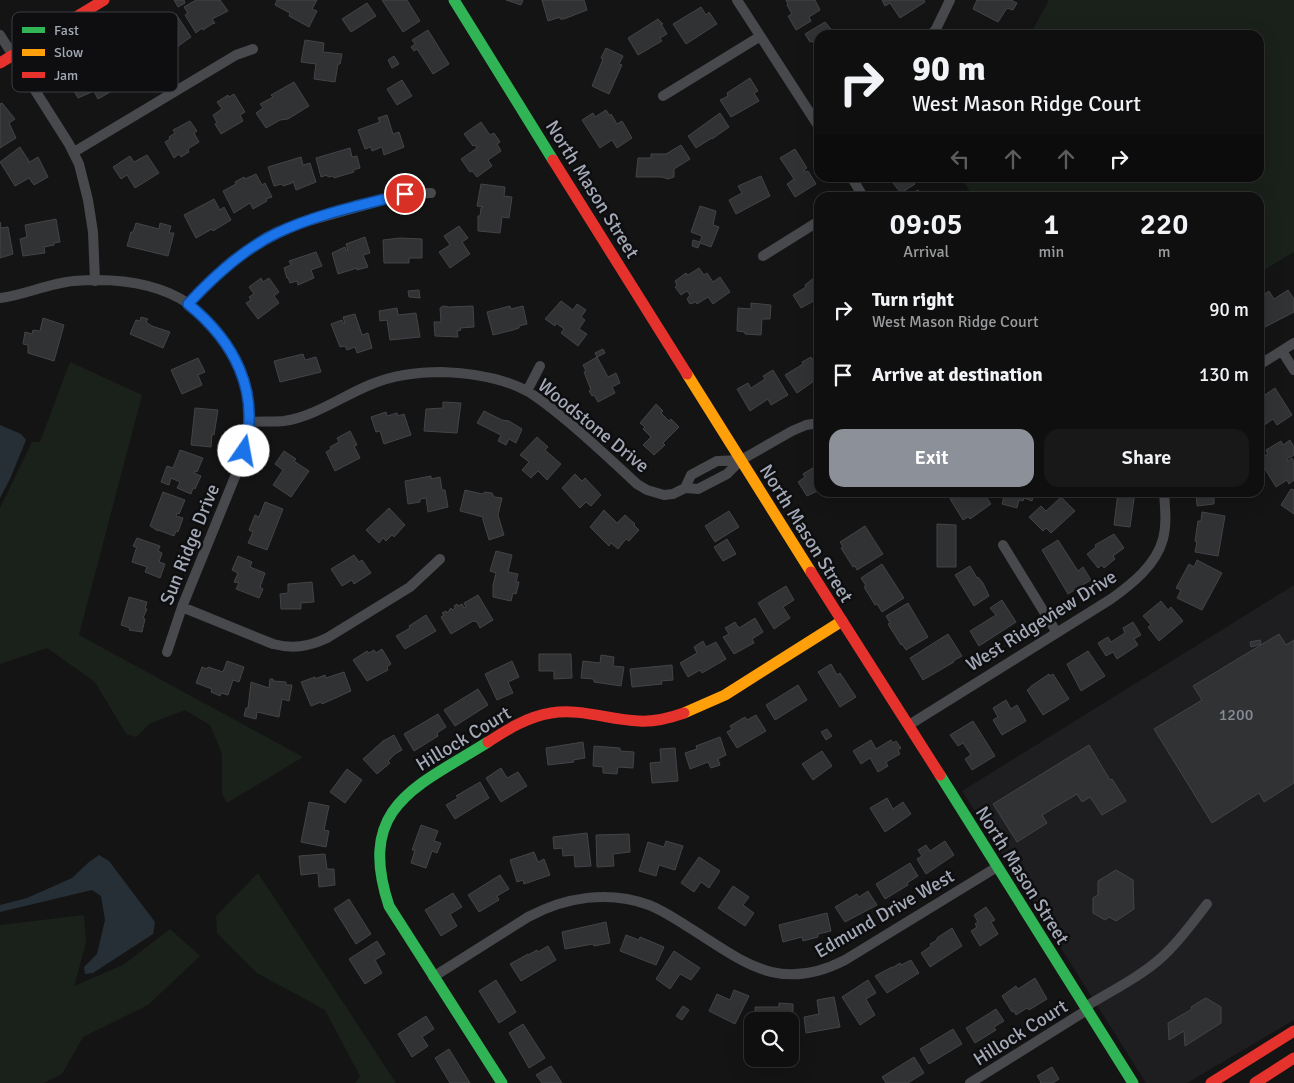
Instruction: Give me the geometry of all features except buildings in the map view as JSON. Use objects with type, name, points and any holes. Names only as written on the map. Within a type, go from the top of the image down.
[{"type":"street","points":[[84,12],[104,0]]},
{"type":"street","name":"North Mason Street","points":[[454,0],[1133,1083]]},
{"type":"street","points":[[737,0],[759,37],[814,111]]},
{"type":"street","points":[[935,30],[950,0]]},
{"type":"street","points":[[0,35],[12,54]]},
{"type":"street","points":[[663,96],[759,37]]},
{"type":"street","points":[[178,90],[236,55],[253,49]]},
{"type":"street","points":[[0,63],[12,57]]},
{"type":"street","points":[[36,92],[74,152],[79,164],[88,200],[93,232],[95,281]]},
{"type":"street","points":[[74,152],[174,92]]},
{"type":"street","points":[[188,304],[232,261],[276,233],[305,222],[405,194],[431,193]]},
{"type":"street","points":[[763,256],[814,224]]},
{"type":"street","name":"Sun Ridge Drive","points":[[0,298],[62,283],[95,281],[139,283],[167,292],[188,304],[202,315],[229,348],[238,364],[248,396],[250,422],[247,440],[182,607],[167,652]]},
{"type":"street","points":[[1264,362],[1294,343]]},
{"type":"street","points":[[1282,351],[1294,370]]},
{"type":"street","points":[[527,391],[540,366]]},
{"type":"street","name":"Woodstone Drive","points":[[250,422],[284,421],[305,416],[371,384],[390,378],[415,373],[460,372],[511,384],[527,391],[544,402],[578,430],[646,490],[664,495],[686,488],[698,489],[727,474],[741,460]]},
{"type":"street","points":[[686,488],[691,476],[717,461],[741,460],[792,431],[814,424]]},
{"type":"street","name":"West Ridgeview Drive","points":[[909,725],[1128,587],[1143,573],[1156,554],[1163,539],[1166,516],[1164,497]]},
{"type":"street","points":[[1003,546],[1056,633]]},
{"type":"street","points":[[182,607],[264,641],[286,648],[300,648],[327,638],[410,587],[440,559]]},
{"type":"street","name":"Hillock Court","points":[[502,1083],[389,906],[382,888],[378,858],[380,846],[387,822],[398,804],[413,789],[514,725],[541,714],[558,711],[577,711],[636,721],[650,721],[688,713],[723,696],[842,621]]},
{"type":"street","name":"Edmund Drive West","points":[[433,977],[544,908],[581,899],[609,897],[639,902],[661,910],[757,968],[779,974],[810,974],[845,960],[997,866]]},
{"type":"street","name":"Hillock Court","points":[[970,1083],[1162,958],[1207,904]]},
{"type":"street","points":[[1211,1083],[1294,1030]]},
{"type":"street","points":[[1255,1083],[1294,1058]]},
{"type":"shaded area","points":[[1049,0],[1294,0],[1294,252],[1264,270],[1264,192],[971,192],[964,182],[1264,182],[1264,30],[1033,30]]},
{"type":"shaded area","points":[[70,362],[142,395],[79,635],[303,757],[227,803],[222,794],[222,754],[210,725],[185,710],[149,724],[136,737],[126,734],[95,682],[47,648],[0,664],[0,508],[32,442],[40,442]]},
{"type":"shaded area","points":[[0,425],[21,434],[26,440],[0,498]]},
{"type":"shaded area","points":[[1294,585],[1294,1020],[1187,1083],[1146,1083],[962,791]]},
{"type":"shaded area","points":[[99,855],[109,861],[155,922],[153,934],[93,973],[85,974],[84,967],[97,954],[105,920],[101,896],[92,890],[0,912],[0,905],[27,898],[72,878]]},
{"type":"shaded area","points":[[258,873],[396,1083],[355,1083],[360,1076],[325,1010],[257,973],[217,933],[216,916]]},
{"type":"shaded area","points":[[84,915],[86,943],[74,986],[123,965],[170,929],[200,956],[148,1005],[83,1037],[62,1074],[44,1083],[0,1083],[0,925]]},
{"type":"traffic: fast","points":[[454,0],[553,160]]},
{"type":"traffic: fast","points":[[488,742],[416,787],[399,803],[387,822],[380,845],[381,872],[389,906],[502,1083]]},
{"type":"traffic: fast","points":[[940,775],[1133,1083]]},
{"type":"traffic: slow","points":[[687,374],[811,572]]},
{"type":"traffic: slow","points":[[684,713],[725,695],[842,621]]},
{"type":"traffic: jam","points":[[84,12],[104,0]]},
{"type":"traffic: jam","points":[[0,63],[12,56]]},
{"type":"traffic: jam","points":[[553,160],[687,374]]},
{"type":"traffic: jam","points":[[811,572],[940,775]]},
{"type":"traffic: jam","points":[[488,742],[510,728],[551,713],[573,712],[645,721],[684,713]]},
{"type":"traffic: jam","points":[[1211,1083],[1294,1031]]},
{"type":"traffic: jam","points":[[1255,1083],[1294,1058]]},
{"type":"route","points":[[244,451],[250,422],[248,396],[238,364],[229,348],[202,315],[188,304],[232,261],[276,233],[347,209],[405,194]]}]
